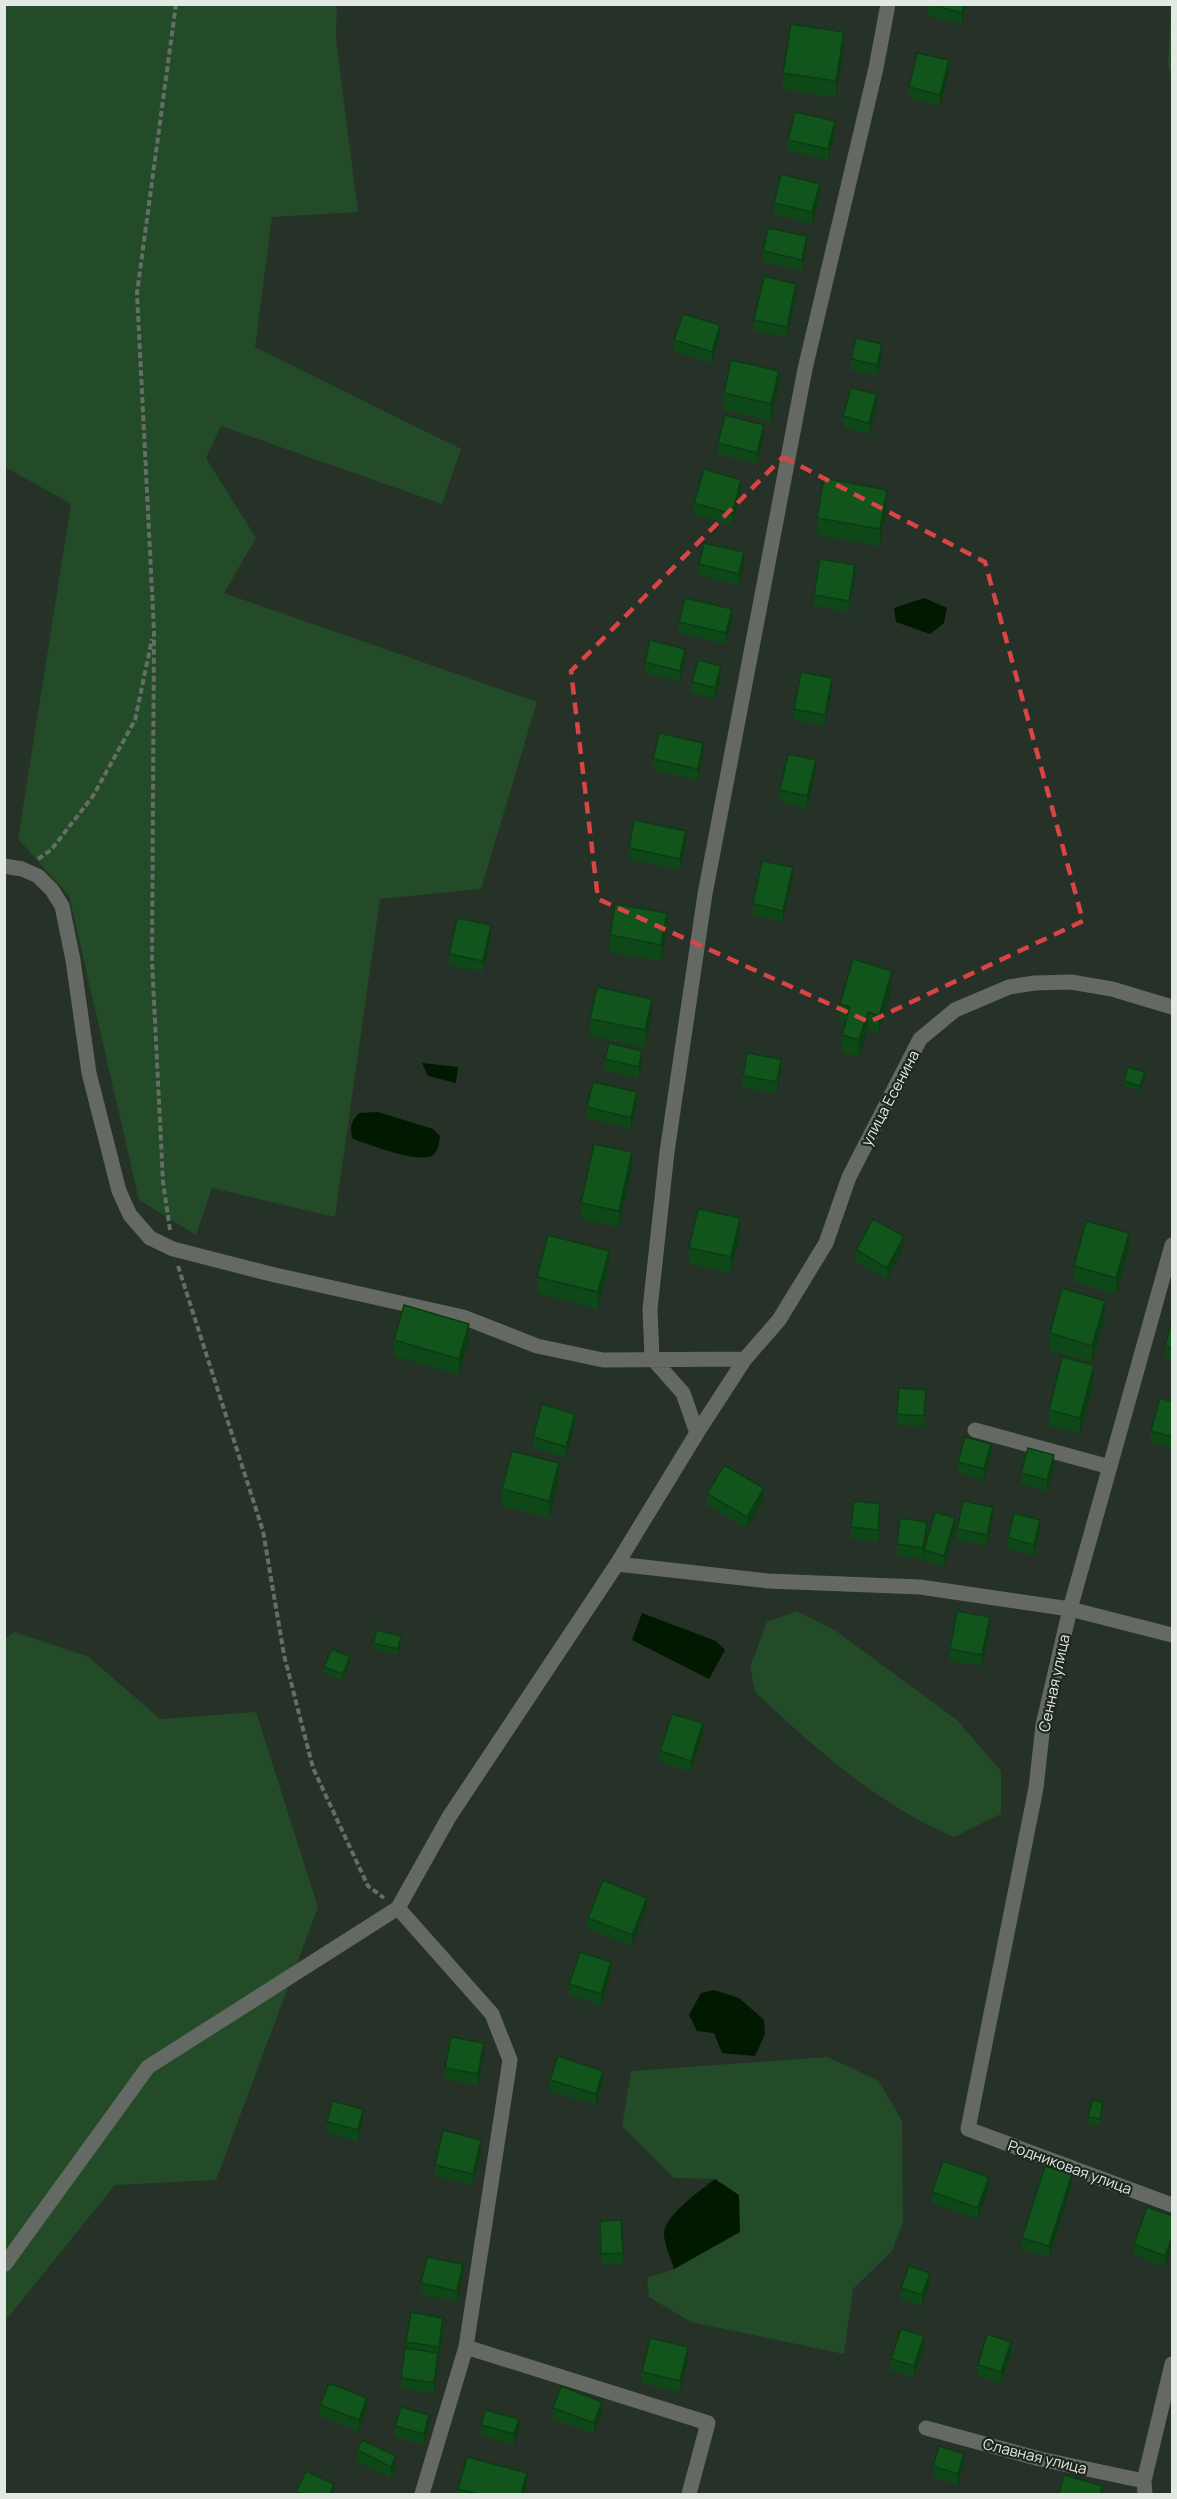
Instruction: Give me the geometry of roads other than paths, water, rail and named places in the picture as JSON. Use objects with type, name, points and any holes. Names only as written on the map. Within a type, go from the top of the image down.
[{"type":"street","points":[[697,1433],[683,1393],[652,1358],[650,1309],[667,1152],[705,894],[804,369],[876,68],[888,4]]},
{"type":"street","points":[[4,866],[22,869],[39,876],[62,906],[73,960],[88,1073],[119,1191],[130,1215],[150,1238],[173,1249],[275,1275],[462,1317],[537,1346],[603,1360],[745,1359]]},
{"type":"street","name":"улица Есенина","points":[[398,1908],[449,1817],[617,1564],[745,1359],[779,1320],[826,1243],[849,1177],[920,1039],[955,1010],[1009,987],[1035,983],[1071,982],[1112,989],[1173,1007]]},
{"type":"street","name":"Сенная улица","points":[[968,2129],[1036,1788],[1043,1725],[1071,1609],[1173,1245]]},
{"type":"street","points":[[975,1430],[1110,1467]]},
{"type":"street","points":[[617,1564],[768,1581],[920,1587],[1071,1609],[1173,1635]]},
{"type":"street","points":[[5,2264],[148,2067],[398,1908],[492,2014],[510,2060],[466,2347],[422,2494]]},
{"type":"street","name":"Родниковая улица","points":[[968,2129],[1173,2205]]},
{"type":"street","points":[[466,2347],[708,2423],[689,2494]]},
{"type":"street","points":[[1145,2488],[1166,2414],[1173,2364]]},
{"type":"street","name":"Славная улица","points":[[926,2428],[1145,2488]]}]
